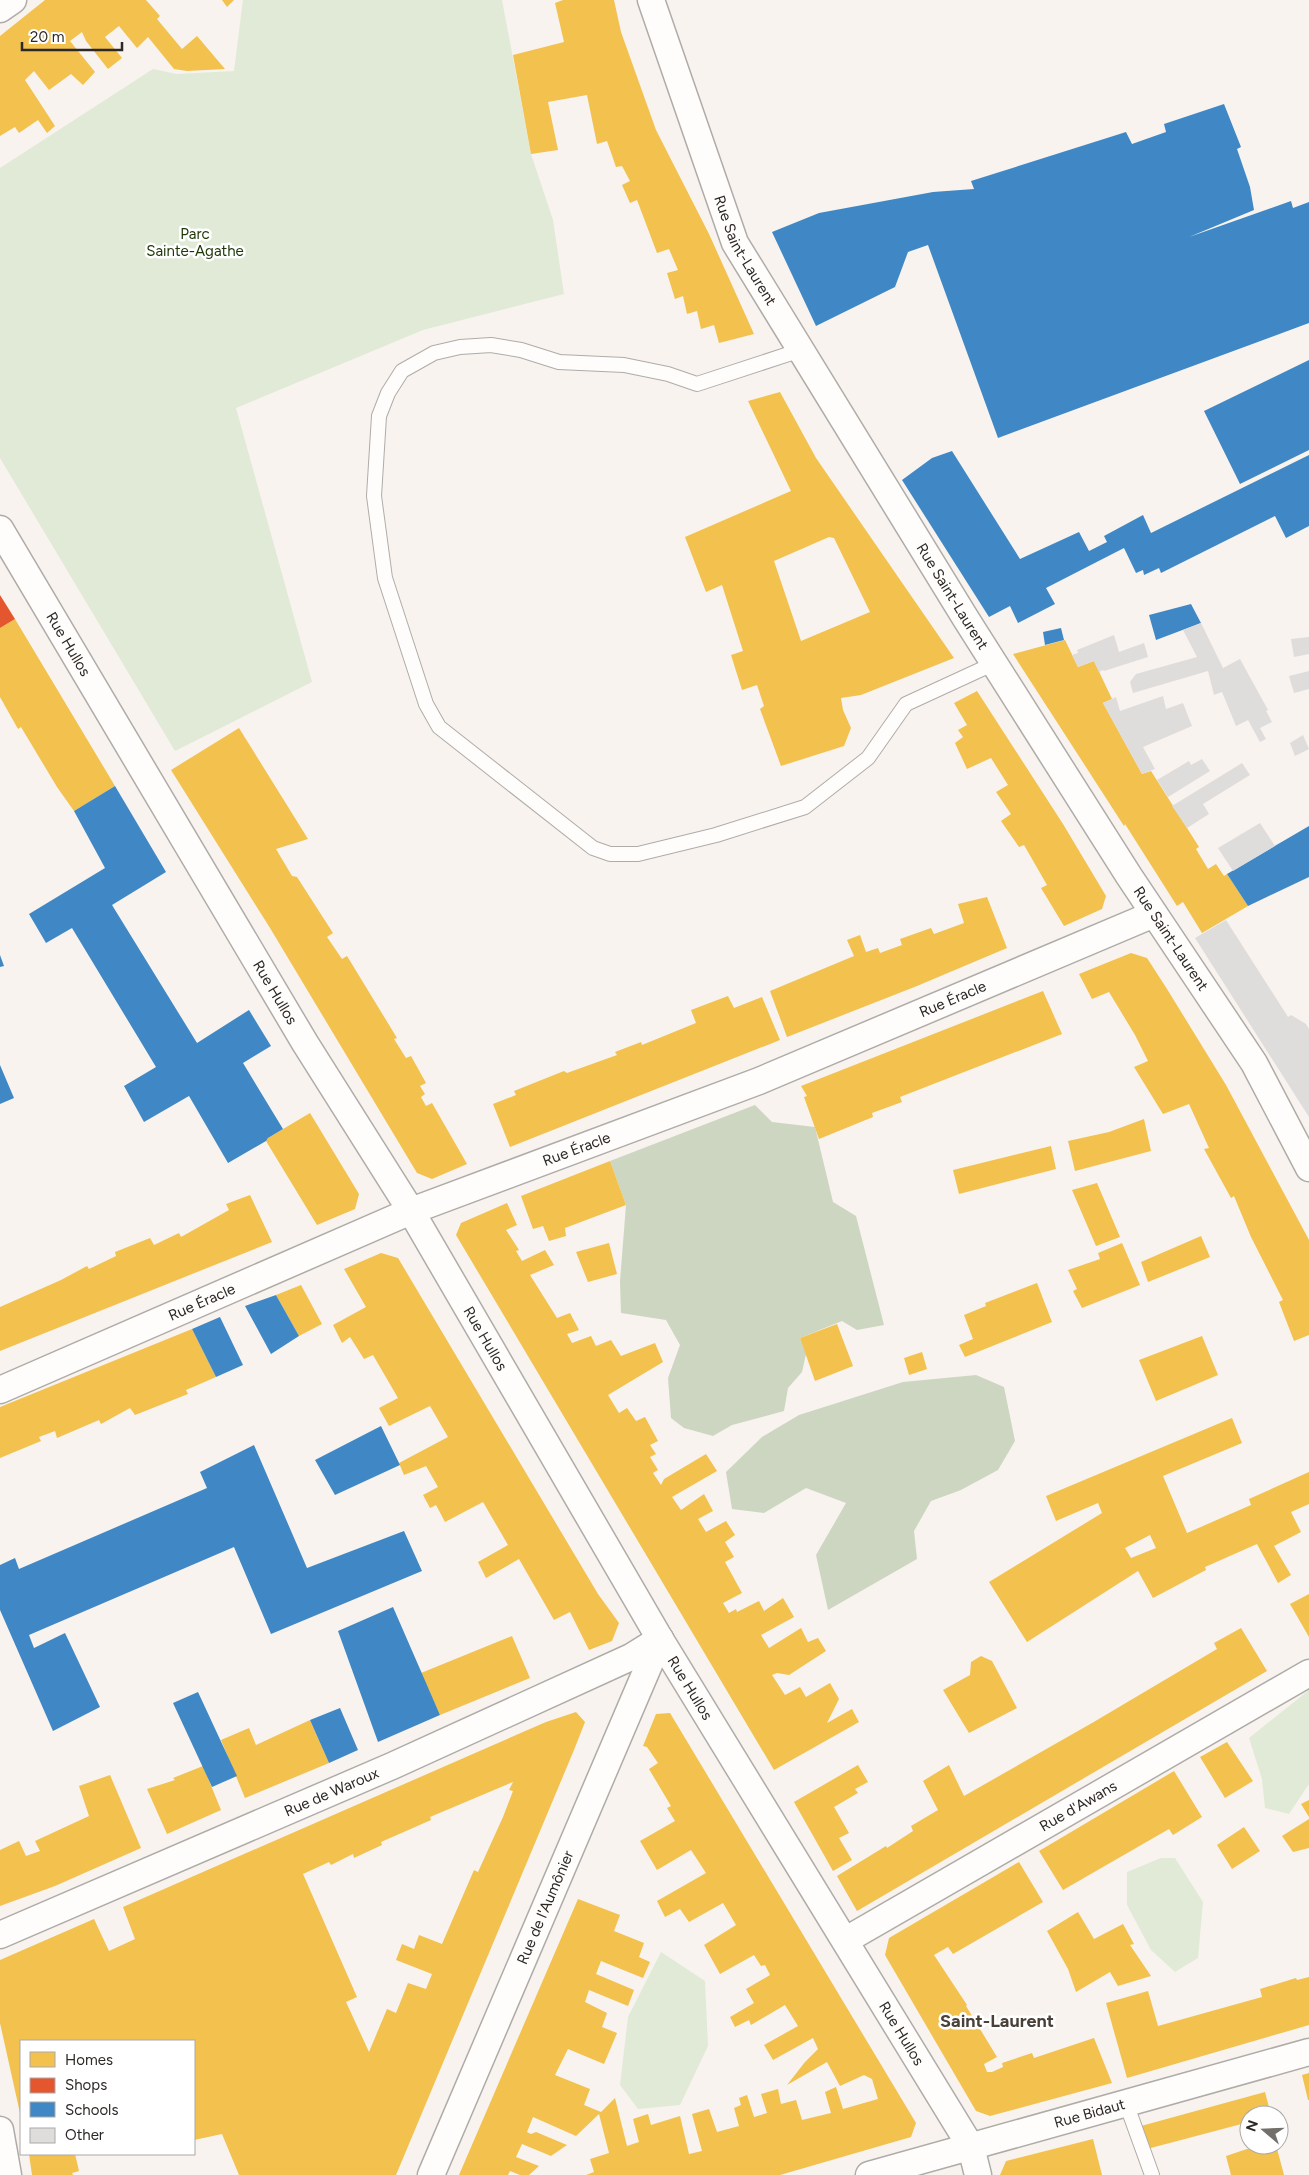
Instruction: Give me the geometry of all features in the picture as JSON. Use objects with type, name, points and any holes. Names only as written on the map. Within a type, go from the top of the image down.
[{"type":"street","points":[[0,9],[13,0]]},
{"type":"street","name":"Rue Saint-Laurent","points":[[650,0],[735,243],[995,664],[1154,914],[1254,1063],[1309,1168]]},
{"type":"street","name":"Rue Hullos","points":[[0,529],[300,1034],[411,1211],[660,1639],[971,2147],[978,2175]]},
{"type":"street","name":"Rue Éracle","points":[[0,1390],[411,1211],[759,1081],[1154,914]]},
{"type":"street","name":"Rue de Waroux","points":[[0,1935],[392,1766],[631,1657],[660,1639]]},
{"type":"street","name":"Rue de l'Aumônier","points":[[431,2175],[660,1639]]},
{"type":"street","name":"Rue d'Awans","points":[[846,1940],[1309,1673]]},
{"type":"street","name":"Rue Bidaut","points":[[869,2175],[1309,2052]]},
{"type":"street","points":[[0,2130],[8,2175]]},
{"type":"lane","points":[[801,350],[697,384],[668,374],[624,365],[559,362],[521,350],[491,345],[460,347],[434,353],[402,371],[388,393],[379,416],[374,496],[385,578],[426,704],[439,727],[593,848],[610,854],[638,854],[716,835],[805,807],[868,758],[906,704],[995,664]]},
{"type":"lane","points":[[1126,2104],[1152,2175]]},
{"type":"green space","name":"Parc Sainte-Agathe","points":[[243,0],[502,0],[531,154],[553,220],[564,294],[423,330],[236,408],[312,682],[175,751],[0,458],[0,168],[153,69],[177,74],[234,71]]},
{"type":"green space","points":[[755,1105],[772,1122],[815,1127],[833,1202],[856,1216],[884,1325],[857,1330],[842,1321],[800,1338],[806,1354],[802,1372],[788,1388],[784,1411],[732,1425],[713,1436],[684,1428],[671,1418],[668,1378],[680,1345],[666,1320],[621,1313],[620,1281],[626,1205],[610,1161]]},
{"type":"green space","points":[[976,1375],[1004,1387],[1015,1441],[998,1470],[961,1490],[931,1501],[914,1531],[917,1559],[828,1610],[816,1555],[846,1503],[806,1488],[764,1513],[732,1509],[726,1472],[762,1437],[799,1415],[903,1382]]},
{"type":"green space","points":[[1309,1690],[1309,1784],[1289,1814],[1265,1808],[1262,1779],[1249,1738]]},
{"type":"green space","points":[[1161,1858],[1175,1858],[1203,1902],[1198,1958],[1175,1972],[1151,1950],[1127,1905],[1127,1872]]},
{"type":"green space","points":[[661,1952],[705,1981],[708,2046],[680,2105],[638,2109],[620,2085],[628,2017]]},
{"type":"building: Homes","points":[[45,0],[146,0],[160,16],[157,19],[182,49],[197,36],[225,69],[187,71],[174,69],[148,37],[137,48],[119,26],[105,37],[122,58],[108,69],[86,41],[82,32],[70,41],[95,72],[83,85],[71,74],[49,90],[34,71],[25,80],[55,126],[47,133],[38,120],[19,133],[15,127],[0,136],[0,36]]},
{"type":"building: Homes","points":[[222,0],[234,0],[227,7]]},
{"type":"building: Homes","points":[[563,0],[614,0],[621,32],[656,130],[709,234],[754,334],[719,343],[714,325],[701,329],[697,311],[687,314],[683,296],[675,299],[667,273],[678,270],[669,249],[657,253],[637,200],[630,203],[622,185],[630,181],[622,166],[616,167],[607,141],[597,144],[587,95],[548,102],[558,150],[531,154],[513,55],[564,42],[555,3]]},
{"type":"building: Homes","points":[[780,392],[816,458],[954,658],[861,695],[841,698],[843,710],[851,728],[844,746],[781,766],[760,709],[764,706],[757,685],[742,690],[731,655],[743,651],[722,585],[706,592],[685,537],[791,491],[748,401]],"holes":[[[829,537],[834,538],[870,612],[801,641],[774,561]]]},
{"type":"building: Homes","points":[[15,619],[115,786],[74,811],[57,787],[21,727],[18,729],[0,697],[0,628]]},
{"type":"building: Homes","points":[[1065,640],[1078,667],[1094,661],[1112,699],[1103,703],[1142,774],[1151,771],[1199,847],[1196,849],[1208,869],[1216,864],[1224,876],[1227,874],[1248,906],[1202,933],[1183,902],[1177,906],[1013,654]]},
{"type":"building: Homes","points":[[977,691],[1063,824],[1106,896],[1102,909],[1064,926],[1041,888],[1047,885],[1024,845],[1019,847],[1001,821],[1011,814],[996,792],[1008,785],[991,758],[967,769],[955,743],[963,737],[958,730],[967,725],[954,703]]},
{"type":"building: Homes","points":[[239,728],[308,839],[276,849],[292,876],[297,877],[333,933],[327,937],[342,959],[347,956],[397,1038],[394,1039],[406,1058],[411,1056],[426,1083],[420,1086],[425,1094],[421,1097],[426,1106],[432,1103],[467,1164],[432,1179],[417,1173],[270,928],[171,770]]},
{"type":"building: Homes","points":[[987,897],[1007,948],[787,1037],[770,991],[854,956],[847,940],[860,935],[866,952],[878,948],[880,953],[902,945],[900,939],[931,928],[934,934],[964,923],[958,904]]},
{"type":"building: Homes","points":[[1131,953],[1147,958],[1167,989],[1226,1085],[1309,1240],[1309,1335],[1294,1341],[1279,1302],[1283,1300],[1251,1237],[1234,1196],[1231,1198],[1204,1149],[1209,1148],[1189,1104],[1163,1114],[1134,1067],[1148,1061],[1135,1035],[1109,992],[1092,999],[1079,974]]},
{"type":"building: Homes","points":[[1043,991],[1062,1034],[900,1097],[902,1102],[872,1113],[873,1117],[819,1139],[804,1097],[807,1096],[801,1086]]},
{"type":"building: Homes","points":[[728,996],[734,1008],[762,997],[780,1040],[510,1147],[493,1104],[516,1095],[514,1091],[564,1071],[567,1073],[617,1055],[615,1052],[641,1042],[642,1045],[696,1023],[691,1010]]},
{"type":"building: Homes","points":[[310,1113],[359,1194],[355,1209],[317,1225],[266,1141]]},
{"type":"building: Homes","points":[[1144,1119],[1151,1151],[1075,1171],[1068,1141],[1109,1132]]},
{"type":"building: Homes","points":[[1051,1146],[1056,1169],[959,1194],[953,1170]]},
{"type":"building: Homes","points":[[610,1161],[626,1205],[565,1228],[566,1236],[549,1241],[543,1226],[533,1229],[521,1196]]},
{"type":"building: Homes","points":[[1097,1183],[1120,1237],[1096,1246],[1072,1190]]},
{"type":"building: Homes","points":[[250,1195],[272,1242],[0,1351],[0,1307],[61,1280],[87,1266],[89,1269],[116,1256],[115,1252],[150,1238],[154,1245],[179,1233],[181,1237],[229,1210],[226,1204]]},
{"type":"building: Homes","points":[[507,1203],[517,1225],[506,1230],[519,1250],[516,1251],[522,1261],[545,1250],[554,1265],[530,1275],[557,1318],[570,1313],[579,1330],[567,1334],[572,1343],[591,1336],[596,1346],[611,1340],[621,1356],[655,1343],[663,1362],[608,1395],[619,1413],[627,1408],[636,1421],[645,1417],[658,1441],[650,1445],[656,1454],[650,1457],[658,1470],[653,1473],[661,1485],[664,1479],[706,1454],[717,1471],[672,1497],[681,1510],[704,1494],[713,1511],[698,1519],[706,1532],[726,1521],[735,1535],[725,1542],[734,1557],[725,1562],[742,1593],[723,1603],[729,1613],[736,1609],[737,1612],[759,1601],[764,1611],[783,1598],[794,1617],[761,1635],[769,1648],[801,1628],[808,1642],[818,1638],[826,1651],[789,1675],[777,1673],[772,1675],[785,1695],[800,1687],[806,1697],[830,1683],[839,1699],[827,1723],[852,1709],[859,1722],[774,1770],[456,1235],[461,1223]]},
{"type":"building: Homes","points":[[1201,1236],[1210,1257],[1148,1282],[1141,1262]]},
{"type":"building: Homes","points":[[609,1243],[617,1274],[588,1282],[576,1252]]},
{"type":"building: Homes","points":[[1122,1243],[1140,1285],[1082,1308],[1073,1291],[1077,1289],[1068,1270],[1100,1259],[1098,1253]]},
{"type":"building: Homes","points":[[381,1253],[398,1258],[598,1594],[619,1623],[612,1641],[589,1650],[570,1612],[554,1620],[519,1559],[486,1578],[478,1562],[508,1545],[483,1502],[445,1522],[436,1505],[430,1508],[423,1495],[438,1487],[426,1466],[404,1475],[399,1463],[448,1437],[430,1406],[389,1426],[379,1408],[398,1398],[373,1355],[364,1359],[350,1337],[342,1343],[333,1325],[366,1307],[344,1269]]},
{"type":"building: Homes","points":[[1037,1283],[1052,1322],[965,1357],[959,1345],[973,1339],[964,1315],[986,1306],[985,1303]]},
{"type":"building: Homes","points":[[301,1285],[322,1324],[299,1336],[276,1295]]},
{"type":"building: Homes","points":[[837,1324],[853,1366],[815,1381],[800,1338]]},
{"type":"building: Homes","points":[[192,1329],[216,1377],[186,1390],[188,1394],[135,1415],[130,1408],[101,1424],[99,1420],[57,1438],[55,1431],[39,1437],[41,1441],[0,1458],[0,1407]]},
{"type":"building: Homes","points":[[1202,1336],[1218,1375],[1156,1401],[1139,1360]]},
{"type":"building: Homes","points":[[922,1352],[927,1369],[909,1375],[904,1358]]},
{"type":"building: Homes","points":[[1232,1418],[1242,1443],[1163,1476],[1187,1533],[1251,1505],[1249,1499],[1309,1472],[1309,1504],[1291,1512],[1301,1532],[1274,1546],[1291,1575],[1278,1583],[1257,1544],[1205,1567],[1206,1570],[1153,1598],[1138,1571],[1027,1642],[989,1582],[1102,1513],[1098,1503],[1056,1521],[1046,1496]],"holes":[[[1150,1535],[1156,1548],[1131,1558],[1125,1548]]]},
{"type":"building: Homes","points":[[1309,1594],[1309,1637],[1290,1604]]},
{"type":"building: Homes","points":[[1241,1628],[1267,1671],[857,1911],[837,1876],[886,1846],[887,1848],[913,1831],[911,1826],[938,1810],[923,1781],[949,1765],[964,1796],[1217,1649],[1214,1643]]},
{"type":"building: Homes","points":[[512,1636],[530,1678],[440,1715],[421,1673]]},
{"type":"building: Homes","points":[[981,1656],[992,1661],[1017,1708],[969,1733],[943,1690],[970,1675],[971,1662]]},
{"type":"building: Homes","points":[[576,1712],[585,1722],[396,2175],[239,2175],[222,2134],[195,2140],[195,2040],[20,2040],[20,2113],[0,2023],[0,1960],[94,1919],[109,1951],[135,1939],[123,1907],[546,1722]],"holes":[[[513,1782],[509,1790],[513,1791],[478,1872],[474,1870],[442,1944],[419,1935],[414,1949],[402,1944],[396,1960],[432,1974],[426,1989],[408,1983],[396,2013],[387,2009],[369,2052],[346,2002],[357,1997],[303,1874],[329,1862],[331,1865],[353,1854],[354,1858],[382,1845],[381,1842],[431,1820],[430,1817]]]},
{"type":"building: Homes","points":[[670,1713],[916,2123],[911,2137],[780,2175],[586,2175],[594,2172],[590,2159],[609,2153],[599,2114],[576,2136],[533,2117],[527,2132],[531,2134],[536,2132],[567,2145],[551,2156],[522,2144],[516,2157],[539,2166],[529,2175],[520,2175],[510,2171],[508,2175],[459,2175],[578,1899],[620,1915],[614,1931],[644,1943],[639,1957],[650,1962],[643,1978],[601,1961],[596,1974],[634,1990],[628,2006],[589,1990],[585,2002],[607,2013],[602,2027],[617,2033],[604,2064],[568,2049],[555,2075],[590,2089],[584,2105],[601,2112],[615,2098],[627,2146],[639,2142],[633,2119],[648,2114],[651,2125],[680,2116],[689,2154],[702,2151],[692,2114],[709,2109],[717,2132],[739,2126],[734,2108],[741,2105],[739,2098],[747,2095],[754,2117],[767,2113],[761,2094],[778,2089],[781,2104],[796,2100],[802,2120],[831,2113],[825,2092],[836,2087],[843,2109],[878,2099],[872,2079],[864,2075],[840,2086],[827,2062],[787,2085],[818,2049],[813,2038],[773,2060],[764,2045],[798,2026],[785,2005],[751,2025],[749,2020],[735,2027],[730,2017],[754,2003],[746,1989],[770,1975],[765,1965],[761,1966],[754,1955],[720,1974],[704,1945],[736,1925],[723,1903],[689,1922],[680,1909],[665,1917],[657,1901],[706,1873],[691,1850],[657,1870],[640,1841],[675,1821],[667,1808],[671,1806],[649,1769],[658,1763],[647,1747],[643,1746],[656,1714]]},
{"type":"building: Homes","points":[[310,1720],[329,1763],[245,1798],[221,1740],[249,1728],[256,1745]]},
{"type":"building: Homes","points":[[1227,1742],[1253,1781],[1225,1798],[1200,1757]]},
{"type":"building: Homes","points":[[858,1765],[868,1782],[855,1789],[858,1793],[834,1807],[849,1833],[839,1838],[852,1860],[833,1871],[794,1802]]},
{"type":"building: Homes","points":[[203,1766],[221,1810],[167,1834],[147,1789],[175,1780],[173,1778]]},
{"type":"building: Homes","points":[[1174,1771],[1202,1817],[1173,1835],[1169,1829],[1063,1890],[1039,1851]]},
{"type":"building: Homes","points":[[110,1775],[141,1848],[55,1886],[0,1906],[0,1850],[19,1841],[26,1856],[40,1851],[35,1841],[89,1816],[79,1786]]},
{"type":"building: Homes","points":[[1309,1800],[1309,1817],[1301,1804]]},
{"type":"building: Homes","points":[[1309,1819],[1309,1848],[1293,1852],[1282,1836]]},
{"type":"building: Homes","points":[[1244,1827],[1260,1851],[1232,1869],[1217,1845]]},
{"type":"building: Homes","points":[[1019,1862],[1043,1902],[953,1954],[948,1947],[934,1955],[967,2005],[997,2057],[984,2064],[987,2072],[1003,2067],[1002,2063],[1032,2053],[1034,2058],[1094,2038],[1112,2083],[990,2116],[976,2111],[885,1955],[889,1938]]},
{"type":"building: Homes","points":[[1078,1912],[1094,1939],[1123,1924],[1134,1944],[1130,1945],[1151,1976],[1118,1986],[1110,1972],[1076,1992],[1068,1969],[1047,1931]]},
{"type":"building: Homes","points":[[1309,1977],[1309,2025],[1127,2078],[1106,2003],[1148,1991],[1158,2026],[1262,1997],[1260,1989],[1296,1978],[1297,1980]]},
{"type":"building: Homes","points":[[1309,2073],[1309,2100],[1308,2100],[1302,2075]]},
{"type":"building: Homes","points":[[1265,2092],[1268,2105],[1239,2105],[1239,2125],[1147,2149],[1141,2126]]},
{"type":"building: Homes","points":[[1093,2139],[1102,2175],[1000,2175],[1006,2161]]},
{"type":"building: Homes","points":[[1239,2152],[1239,2155],[1279,2155],[1284,2175],[1231,2175],[1226,2156]]},
{"type":"building: Homes","points":[[29,2155],[75,2155],[79,2171],[72,2173],[73,2175],[32,2175]]},
{"type":"building: Shops","points":[[0,595],[15,619],[0,628]]},
{"type":"building: Schools","points":[[1224,104],[1241,147],[1237,149],[1250,187],[1254,210],[1189,237],[1291,201],[1293,208],[1309,202],[1309,323],[998,438],[928,245],[908,252],[895,287],[816,326],[772,232],[819,213],[933,192],[974,189],[971,181],[1126,132],[1132,144],[1166,132],[1164,124]]},
{"type":"building: Schools","points":[[1309,360],[1309,450],[1240,484],[1204,411]]},
{"type":"building: Schools","points":[[952,451],[1020,559],[1079,532],[1089,551],[1107,542],[1104,536],[1143,515],[1151,533],[1309,455],[1309,526],[1286,538],[1275,516],[1161,573],[1159,568],[1144,575],[1143,570],[1136,573],[1124,548],[1046,588],[1055,604],[1018,623],[1010,606],[989,617],[902,480],[932,458]]},
{"type":"building: Schools","points":[[1191,604],[1201,623],[1156,640],[1149,615]]},
{"type":"building: Schools","points":[[1061,628],[1064,640],[1045,645],[1043,632]]},
{"type":"building: Schools","points":[[115,786],[166,872],[112,905],[197,1043],[249,1010],[271,1046],[243,1063],[283,1129],[228,1163],[189,1096],[144,1122],[124,1086],[156,1067],[72,928],[46,943],[29,914],[105,868],[74,811]]},
{"type":"building: Schools","points":[[1309,826],[1309,877],[1248,906],[1227,874]]},
{"type":"building: Schools","points":[[0,955],[4,966],[0,967]]},
{"type":"building: Schools","points":[[0,1065],[14,1098],[0,1104]]},
{"type":"building: Schools","points":[[276,1295],[299,1336],[271,1354],[245,1306]]},
{"type":"building: Schools","points":[[220,1317],[243,1365],[216,1377],[192,1329]]},
{"type":"building: Schools","points":[[381,1426],[400,1465],[335,1495],[315,1460]]},
{"type":"building: Schools","points":[[254,1445],[307,1568],[404,1531],[422,1571],[271,1634],[234,1547],[29,1635],[34,1648],[65,1633],[100,1707],[53,1731],[0,1610],[0,1565],[15,1558],[19,1569],[207,1488],[200,1472]]},
{"type":"building: Schools","points":[[393,1607],[440,1715],[378,1742],[338,1631]]},
{"type":"building: Schools","points":[[198,1692],[237,1776],[212,1787],[173,1703]]},
{"type":"building: Schools","points":[[340,1708],[358,1750],[329,1763],[310,1720]]},
{"type":"building: Other","points":[[1201,623],[1223,668],[1240,659],[1268,710],[1266,711],[1272,722],[1260,728],[1266,739],[1260,742],[1248,720],[1236,726],[1222,692],[1214,695],[1208,671],[1133,693],[1130,682],[1136,674],[1197,657],[1183,630]]},
{"type":"building: Other","points":[[1114,635],[1119,652],[1144,643],[1148,657],[1099,672],[1094,661],[1078,667],[1072,655],[1078,653],[1077,650]]},
{"type":"building: Other","points":[[1309,637],[1309,654],[1294,657],[1291,639]]},
{"type":"building: Other","points":[[1309,671],[1309,689],[1294,693],[1289,676]]},
{"type":"building: Other","points":[[1163,696],[1166,709],[1183,703],[1192,726],[1143,747],[1155,769],[1142,774],[1103,703],[1116,697],[1120,711]]},
{"type":"building: Other","points":[[1303,735],[1309,749],[1295,756],[1290,743]]},
{"type":"building: Other","points":[[1202,759],[1210,771],[1168,797],[1157,780],[1189,761],[1191,765]]},
{"type":"building: Other","points":[[1242,763],[1250,775],[1203,804],[1209,814],[1187,828],[1172,806]]},
{"type":"building: Other","points":[[1260,823],[1275,846],[1233,871],[1218,848]]},
{"type":"building: Other","points":[[1226,920],[1288,1017],[1291,1015],[1306,1024],[1309,1029],[1309,1117],[1195,938]]},
{"type":"district","name":"Saint-Laurent","points":[[997,2021]]}]
